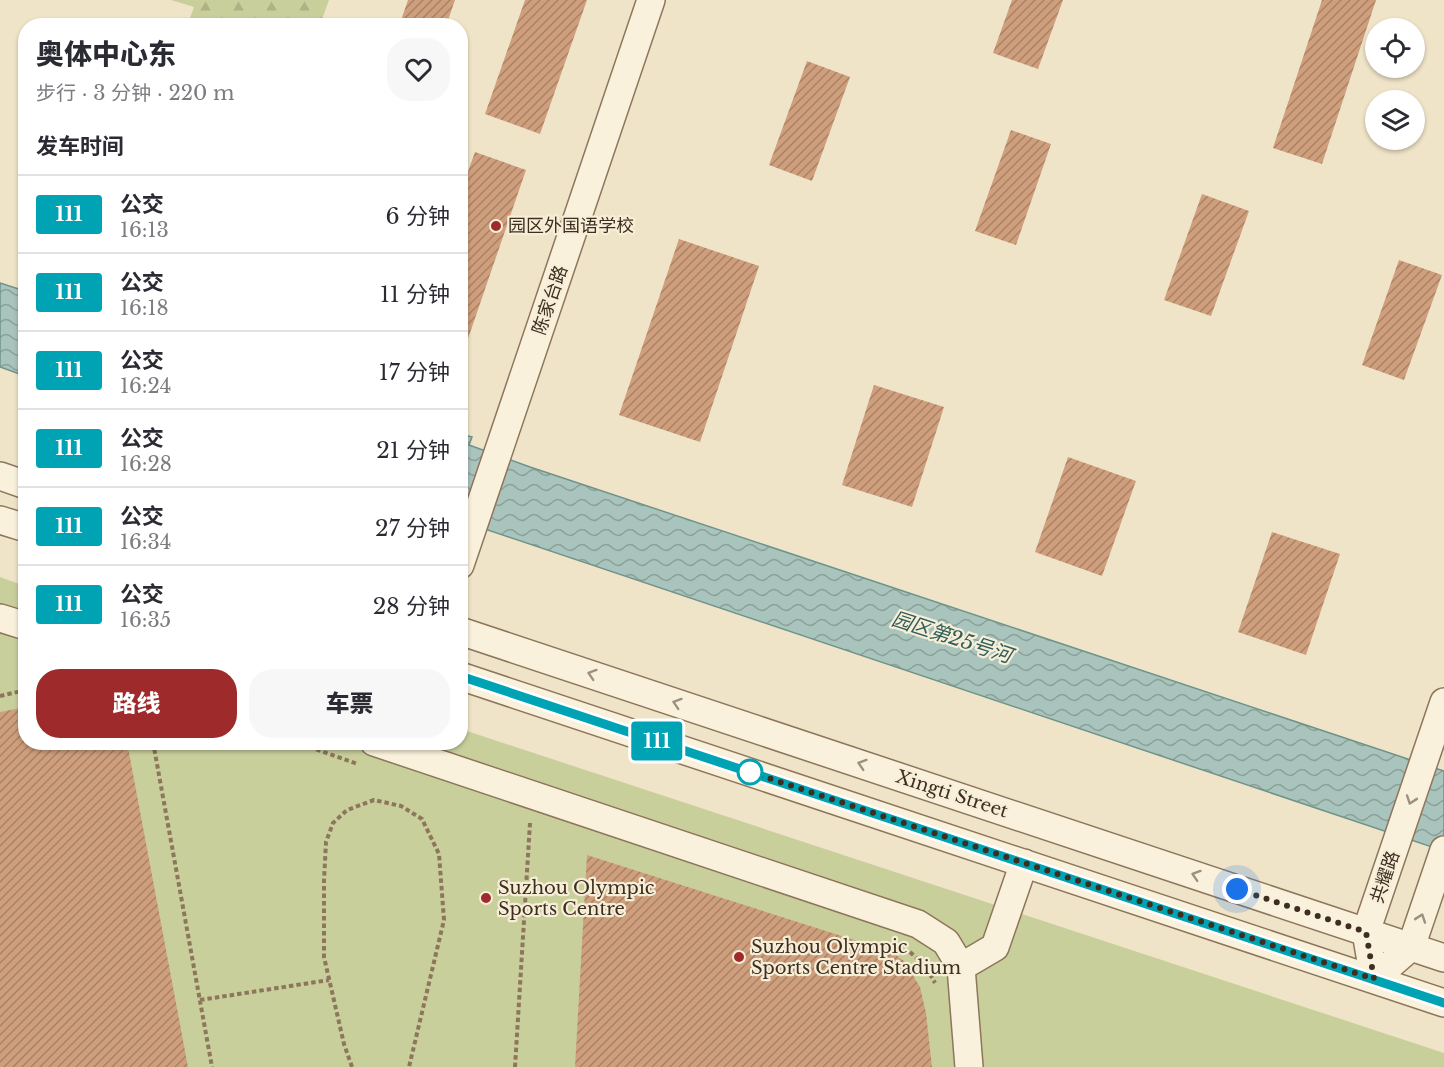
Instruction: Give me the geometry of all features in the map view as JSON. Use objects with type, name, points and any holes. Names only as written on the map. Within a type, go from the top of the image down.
[{"type":"street","name":"陈家台路","points":[[468,542],[651,0]]},
{"type":"street","points":[[0,476],[18,482]]},
{"type":"street","points":[[0,520],[18,526]]},
{"type":"street","points":[[0,618],[18,624]]},
{"type":"street","name":"Xingti Street","points":[[468,634],[1444,958]]},
{"type":"street","points":[[468,679],[1444,1003]]},
{"type":"street","name":"共耀路","points":[[1374,979],[1366,932],[1444,702]]},
{"type":"street","points":[[368,754],[918,924],[946,942],[961,968],[969,1067]]},
{"type":"street","points":[[1374,979],[1411,947],[1443,852]]},
{"type":"street","points":[[961,968],[995,947],[1024,863]]},
{"type":"path","points":[[0,696],[18,692]]},
{"type":"path","points":[[154,750],[213,1067]]},
{"type":"path","points":[[344,750],[368,754]]},
{"type":"path","points":[[352,1067],[344,1044],[324,957],[326,842],[333,823],[347,810],[374,800],[401,806],[422,819],[439,854],[444,920],[409,1067]]},
{"type":"path","points":[[519,819],[542,826]]},
{"type":"path","points":[[515,1067],[530,823]]},
{"type":"path","points":[[907,949],[925,966],[938,991]]},
{"type":"path","points":[[200,1000],[329,980]]},
{"type":"green space","points":[[171,0],[329,0],[323,18],[190,18],[194,7]]},
{"type":"green space","name":"Suzhou Olympic Sports Centre","points":[[0,577],[18,583],[18,750],[468,750],[468,731],[1444,1053],[1444,1067],[0,1067]]},
{"type":"water","points":[[0,283],[18,289],[18,373],[0,367]]},
{"type":"water","name":"园区第25号河","points":[[468,436],[472,437],[469,445],[530,467],[1444,771],[1444,851],[468,523]]},
{"type":"building","points":[[408,0],[455,0],[449,18],[402,18]]},
{"type":"building","points":[[525,0],[587,0],[540,134],[485,114]]},
{"type":"building","points":[[1012,0],[1063,0],[1038,69],[993,53]]},
{"type":"building","points":[[1322,0],[1376,0],[1370,18],[1365,18],[1365,33],[1322,164],[1273,148]]},
{"type":"building","points":[[807,61],[850,77],[812,181],[769,165]]},
{"type":"building","points":[[1011,130],[1051,144],[1016,245],[975,231]]},
{"type":"building","points":[[475,152],[526,170],[468,339],[468,172]]},
{"type":"building","points":[[1202,194],[1249,211],[1211,316],[1164,300]]},
{"type":"building","points":[[679,239],[759,266],[700,442],[619,415]]},
{"type":"building","points":[[1399,260],[1442,275],[1404,380],[1362,365]]},
{"type":"building","points":[[874,385],[944,407],[912,507],[842,485]]},
{"type":"building","points":[[1068,457],[1136,481],[1102,576],[1035,552]]},
{"type":"building","points":[[1272,532],[1340,554],[1306,655],[1238,632]]},
{"type":"building","points":[[18,709],[18,750],[129,750],[188,1067],[0,1067],[0,712]]},
{"type":"building","name":"Suzhou Olympic Sports Centre Stadium","points":[[587,855],[892,952],[904,961],[920,987],[926,1013],[932,1067],[575,1067]]},
{"type":"bus line","name":"111","points":[[468,679],[1444,1003]]},
{"type":"place","name":"园区外国语学校","points":[[496,226]]},
{"type":"place","name":"Suzhou Olympic Sports Centre","points":[[486,898]]},
{"type":"place","name":"Suzhou Olympic Sports Centre Stadium","points":[[739,957]]},
{"type":"route","points":[[750,772],[1374,979],[1366,932],[1237,889]]}]
